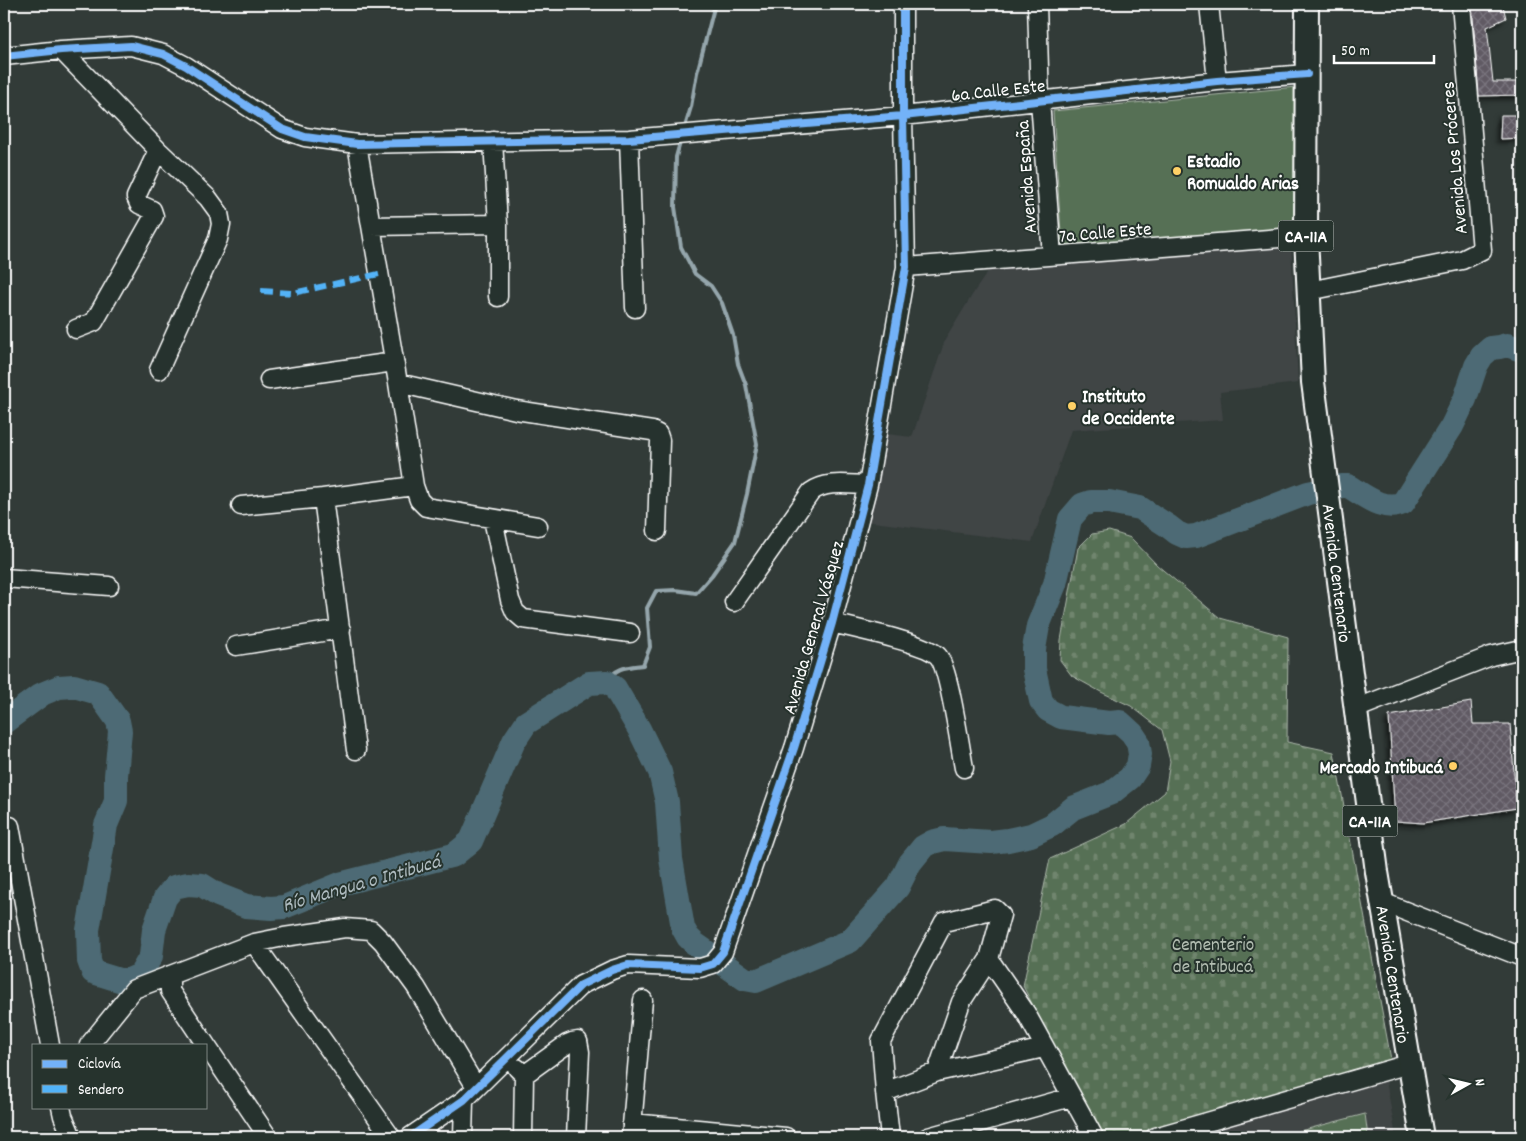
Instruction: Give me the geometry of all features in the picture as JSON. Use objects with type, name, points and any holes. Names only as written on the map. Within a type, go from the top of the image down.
[{"type":"main road","name":"Avenida Centenario","points":[[1307,4],[1306,236],[1313,382],[1376,872],[1422,1137]]},
{"type":"street","name":"Avenida General Vásquez","points":[[411,1137],[470,1093],[581,985],[612,970],[628,965],[700,968],[718,958],[794,748],[832,623],[868,485],[906,267],[903,4]]},
{"type":"street","name":"Avenida España","points":[[1038,4],[1040,101],[1052,256]]},
{"type":"street","points":[[1209,4],[1217,81]]},
{"type":"street","name":"Avenida Los Próceres","points":[[1309,291],[1462,260],[1482,250],[1460,4]]},
{"type":"street","name":"6a Calle Este","points":[[4,56],[61,50],[131,46],[163,54],[186,66],[282,128],[305,137],[357,144],[629,139],[673,136],[903,116],[1217,81],[1307,74]]},
{"type":"street","points":[[61,50],[158,150],[208,198],[219,213],[221,224],[218,239],[159,370]]},
{"type":"street","points":[[629,139],[635,308]]},
{"type":"street","points":[[492,142],[498,224],[498,297]]},
{"type":"street","points":[[357,144],[414,486],[419,500],[426,507],[538,526]]},
{"type":"street","points":[[76,329],[94,322],[154,216],[152,210],[139,204],[136,197],[158,150]]},
{"type":"street","points":[[371,226],[498,224]]},
{"type":"street","name":"7a Calle Este","points":[[906,267],[1306,236]]},
{"type":"street","points":[[269,380],[394,362]]},
{"type":"street","points":[[398,383],[516,410],[652,431],[658,434],[660,440],[657,531]]},
{"type":"street","points":[[734,602],[811,492],[818,486],[831,484],[868,485]]},
{"type":"street","points":[[240,506],[323,498],[414,486]]},
{"type":"street","points":[[323,498],[356,750]]},
{"type":"street","points":[[493,519],[510,600],[515,612],[524,619],[630,633]]},
{"type":"street","points":[[4,578],[110,586]]},
{"type":"street","points":[[832,623],[914,644],[938,655],[946,674],[964,768]]},
{"type":"street","points":[[236,646],[341,629]]},
{"type":"street","points":[[1355,709],[1491,656],[1522,649]]},
{"type":"street","points":[[10,826],[50,1044]]},
{"type":"street","points":[[1382,902],[1522,957]]},
{"type":"street","points":[[890,1137],[881,1041],[944,922],[995,909],[1000,915],[988,959],[962,1002],[937,1072]]},
{"type":"street","points":[[90,1044],[134,989],[254,943],[345,928],[371,930],[383,942],[416,987],[470,1093],[463,1137]]},
{"type":"street","points":[[254,943],[391,1137]]},
{"type":"street","points":[[988,959],[1026,1013],[1094,1137]]},
{"type":"street","points":[[170,975],[170,991],[205,1044]]},
{"type":"street","points":[[643,1000],[632,1130],[786,1137]]},
{"type":"street","points":[[524,1075],[567,1044],[578,1041],[580,1052],[576,1137]]},
{"type":"street","points":[[208,1048],[268,1137]]},
{"type":"street","points":[[885,1092],[937,1072],[1044,1048]]},
{"type":"street","points":[[506,1058],[524,1075],[523,1137]]},
{"type":"street","points":[[1155,1137],[1202,1131],[1409,1064]]},
{"type":"street","points":[[928,1137],[1072,1097]]},
{"type":"street","points":[[61,1108],[72,1137]]},
{"type":"shaded area","name":"Instituto de Occidente","points":[[1291,243],[1298,383],[1220,392],[1223,420],[1071,430],[1032,542],[865,521],[887,434],[912,437],[945,340],[989,270],[998,264]]},
{"type":"shaded area","points":[[1386,1080],[1396,1137],[1187,1137]]},
{"type":"green space","name":"Estadio Romualdo Arias","points":[[1296,87],[1296,231],[1062,248],[1053,111]]},
{"type":"green space","name":"Cementerio de Intibucá","points":[[1109,531],[1131,538],[1157,565],[1220,618],[1288,637],[1287,742],[1334,752],[1392,1065],[1136,1137],[1100,1137],[1023,986],[1050,859],[1126,824],[1165,792],[1170,761],[1162,730],[1131,706],[1072,676],[1060,660],[1061,640],[1078,548],[1092,534]]},
{"type":"green space","points":[[1365,1114],[1368,1137],[1277,1137]]},
{"type":"building","points":[[1472,4],[1503,6],[1506,18],[1487,27],[1493,82],[1522,82],[1522,95],[1479,96]]},
{"type":"building","points":[[1501,115],[1522,115],[1522,138],[1500,139]]},
{"type":"building","name":"Mercado Intibucá","points":[[1471,702],[1473,724],[1510,724],[1517,808],[1423,823],[1395,821],[1389,716]]},
{"type":"waterway","points":[[684,130],[715,4]]},
{"type":"waterway","points":[[607,682],[618,671],[627,667],[643,665],[650,647],[647,608],[656,591],[675,590],[696,593],[712,575],[735,542],[757,444],[746,385],[738,364],[733,335],[722,303],[711,286],[695,274],[681,247],[675,207],[676,157],[681,139]]},
{"type":"waterway","name":"Río Mangua o Intibucá","points":[[4,722],[42,694],[59,687],[74,686],[98,693],[118,721],[120,731],[116,801],[106,825],[88,930],[89,961],[93,972],[119,980],[129,980],[140,975],[151,956],[154,930],[165,898],[174,887],[188,884],[202,885],[218,895],[246,906],[284,907],[340,884],[454,855],[471,841],[514,741],[526,723],[589,683],[607,682],[615,688],[639,729],[660,772],[667,802],[671,859],[683,928],[694,943],[745,979],[756,981],[850,941],[898,887],[910,863],[923,847],[932,842],[944,839],[991,842],[1031,835],[1052,825],[1073,808],[1111,793],[1130,778],[1138,766],[1140,754],[1138,742],[1132,733],[1120,722],[1109,723],[1061,717],[1048,710],[1041,701],[1034,669],[1034,649],[1038,626],[1055,584],[1070,519],[1082,505],[1091,502],[1109,502],[1140,508],[1186,537],[1196,536],[1308,493],[1342,486],[1348,486],[1374,502],[1388,506],[1403,503],[1452,426],[1465,399],[1476,366],[1482,356],[1491,348],[1507,345],[1522,350]]},
{"type":"marked path","points":[[261,291],[293,293],[379,274]]},
{"type":"cycle path","points":[[410,1137],[464,1100],[581,985],[612,970],[628,965],[700,968],[713,964],[723,952],[794,748],[832,623],[868,485],[906,267],[903,4]]},
{"type":"cycle path","points":[[4,56],[61,50],[131,46],[163,54],[186,66],[282,129],[305,137],[357,144],[629,139],[903,116],[1217,81],[1307,74]]},
{"type":"place","name":"Estadio Romualdo Arias","points":[[1177,171]]},
{"type":"place","name":"Instituto de Occidente","points":[[1072,406]]},
{"type":"place","name":"Mercado Intibucá","points":[[1453,766]]}]
